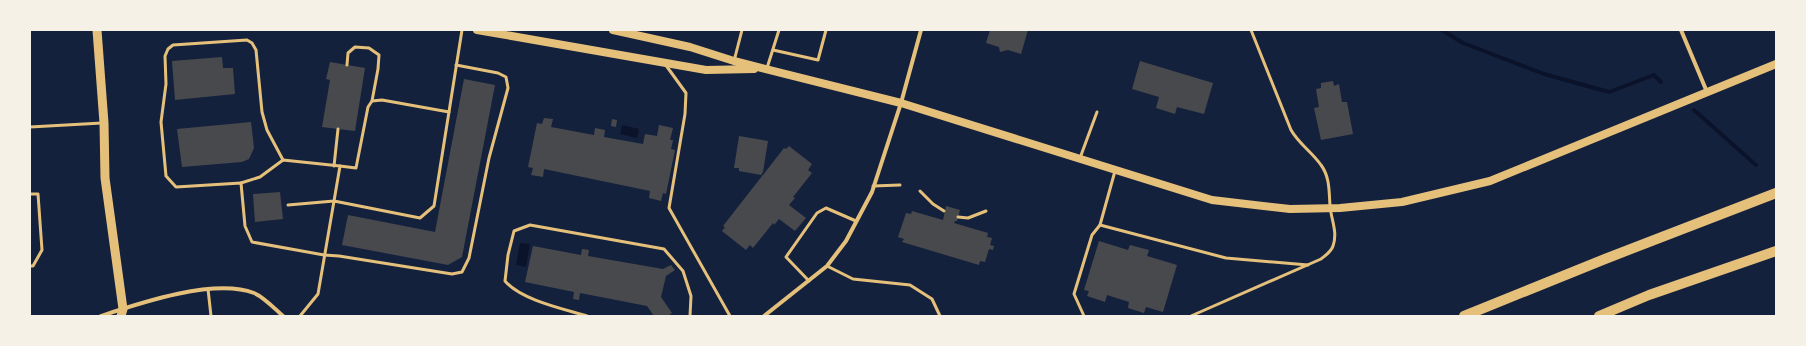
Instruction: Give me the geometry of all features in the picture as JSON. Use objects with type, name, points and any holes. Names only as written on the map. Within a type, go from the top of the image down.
[{"type":"highway","points":[[1464,316],[1605,259],[1776,193]]},
{"type":"highway","points":[[1599,316],[1649,295],[1776,251]]},
{"type":"main road","points":[[96,30],[104,123],[105,178],[122,312],[131,316]]},
{"type":"main road","points":[[477,30],[706,70],[767,68]]},
{"type":"main road","points":[[613,30],[690,47],[734,61],[767,68],[901,103],[1212,200],[1290,209],[1330,208],[1402,202],[1490,181],[1776,64]]},
{"type":"street","points":[[764,316],[810,281],[826,266],[846,241],[873,186],[901,103],[921,30]]},
{"type":"street","points":[[1682,30],[1707,92]]},
{"type":"street","points":[[100,316],[122,312],[169,296],[208,289],[226,288],[255,293],[283,316]]},
{"type":"lane","points":[[288,205],[334,200],[420,218],[434,206],[462,30]]},
{"type":"lane","points":[[734,61],[742,30]]},
{"type":"lane","points":[[767,68],[779,30]]},
{"type":"lane","points":[[773,50],[818,60],[826,30]]},
{"type":"lane","points":[[1191,316],[1308,265],[1328,254],[1333,245],[1334,229],[1330,208],[1330,188],[1327,176],[1321,164],[1297,140],[1291,130],[1251,30]]},
{"type":"lane","points":[[283,160],[267,130],[262,112],[256,50],[252,43],[247,40],[173,45],[168,49],[165,56],[166,84],[161,122],[166,176],[176,187],[241,183],[260,177],[283,160],[356,168],[368,107],[372,101],[379,55],[369,48],[355,47],[348,53],[347,65]]},
{"type":"lane","points":[[664,63],[686,93],[685,114],[669,208],[730,316]]},
{"type":"lane","points":[[241,183],[245,226],[252,242],[324,255],[339,256],[452,274],[462,272],[469,258],[489,158],[508,88],[506,77],[498,73],[456,65]]},
{"type":"lane","points":[[372,101],[382,100],[449,112]]},
{"type":"lane","points":[[1080,158],[1096,112]]},
{"type":"lane","points":[[30,127],[104,123]]},
{"type":"lane","points":[[334,166],[338,129]]},
{"type":"lane","points":[[300,316],[318,294],[340,166]]},
{"type":"lane","points":[[1084,316],[1074,294],[1092,235],[1100,225],[1116,170]]},
{"type":"lane","points":[[873,186],[900,185]]},
{"type":"lane","points":[[920,191],[933,204],[944,211]]},
{"type":"lane","points":[[30,194],[38,194],[42,250],[33,266],[30,266]]},
{"type":"lane","points":[[810,281],[786,257],[817,213],[826,208],[856,222]]},
{"type":"lane","points":[[958,217],[968,218],[986,211]]},
{"type":"lane","points":[[587,316],[555,306],[511,288],[505,281],[508,255],[514,231],[530,225],[664,249],[683,271],[691,296],[690,316]]},
{"type":"lane","points":[[1100,225],[1226,258],[1308,265]]},
{"type":"lane","points":[[826,266],[852,279],[910,285],[932,299],[940,316]]},
{"type":"lane","points":[[208,289],[212,316]]},
{"type":"water","points":[[622,125],[639,129],[637,138],[620,134]]},
{"type":"water","points":[[520,243],[530,244],[526,267],[516,265]]},
{"type":"building","points":[[990,30],[1028,30],[1021,54],[1008,50],[1000,52],[999,47],[986,43]]},
{"type":"building","points":[[222,57],[223,68],[233,68],[235,94],[175,100],[172,61]]},
{"type":"building","points":[[1140,61],[1213,83],[1204,114],[1177,107],[1175,114],[1156,108],[1159,97],[1132,89]]},
{"type":"building","points":[[330,62],[365,68],[355,131],[322,127],[330,80],[326,79]]},
{"type":"building","points":[[464,79],[495,85],[462,257],[448,265],[342,245],[348,215],[435,232]]},
{"type":"building","points":[[1333,81],[1334,86],[1339,84],[1342,102],[1347,102],[1353,134],[1321,140],[1314,108],[1319,107],[1316,89],[1321,88],[1321,83]]},
{"type":"building","points":[[544,118],[553,119],[551,127],[594,135],[595,128],[605,130],[604,137],[643,144],[645,134],[657,136],[659,125],[673,128],[670,140],[673,140],[671,149],[675,150],[666,194],[663,193],[661,201],[649,198],[650,191],[544,169],[543,177],[531,175],[533,168],[528,167],[537,123],[542,124]]},
{"type":"building","points":[[612,119],[617,120],[616,127],[611,126]]},
{"type":"building","points":[[251,122],[254,148],[249,159],[242,162],[182,167],[177,129]]},
{"type":"building","points":[[739,136],[768,141],[763,172],[761,175],[739,171],[739,168],[734,168]]},
{"type":"building","points":[[789,146],[812,164],[808,170],[812,173],[793,197],[795,198],[789,205],[806,218],[795,231],[779,219],[774,225],[773,223],[753,248],[750,245],[746,250],[722,231],[725,227],[723,226],[784,148],[786,149]]},
{"type":"building","points":[[280,192],[283,219],[255,222],[253,194]]},
{"type":"building","points":[[946,206],[960,210],[957,221],[954,223],[988,233],[987,237],[992,238],[990,245],[994,246],[993,250],[989,249],[985,262],[980,261],[979,265],[902,242],[904,239],[898,237],[906,213],[911,214],[912,211],[943,220]]},
{"type":"building","points":[[1099,241],[1128,250],[1130,245],[1149,250],[1147,256],[1177,265],[1163,312],[1146,307],[1144,313],[1128,308],[1129,302],[1107,295],[1105,302],[1087,296],[1089,291],[1084,290]]},
{"type":"building","points":[[533,246],[581,255],[582,249],[589,250],[588,256],[663,269],[671,265],[675,270],[666,276],[661,297],[672,313],[668,316],[654,316],[647,306],[580,293],[579,300],[573,299],[574,292],[525,282]]},
{"type":"waterway","points":[[1442,30],[1463,43],[1544,74],[1609,92],[1654,75],[1661,82]]},
{"type":"waterway","points":[[1694,110],[1756,165]]}]
